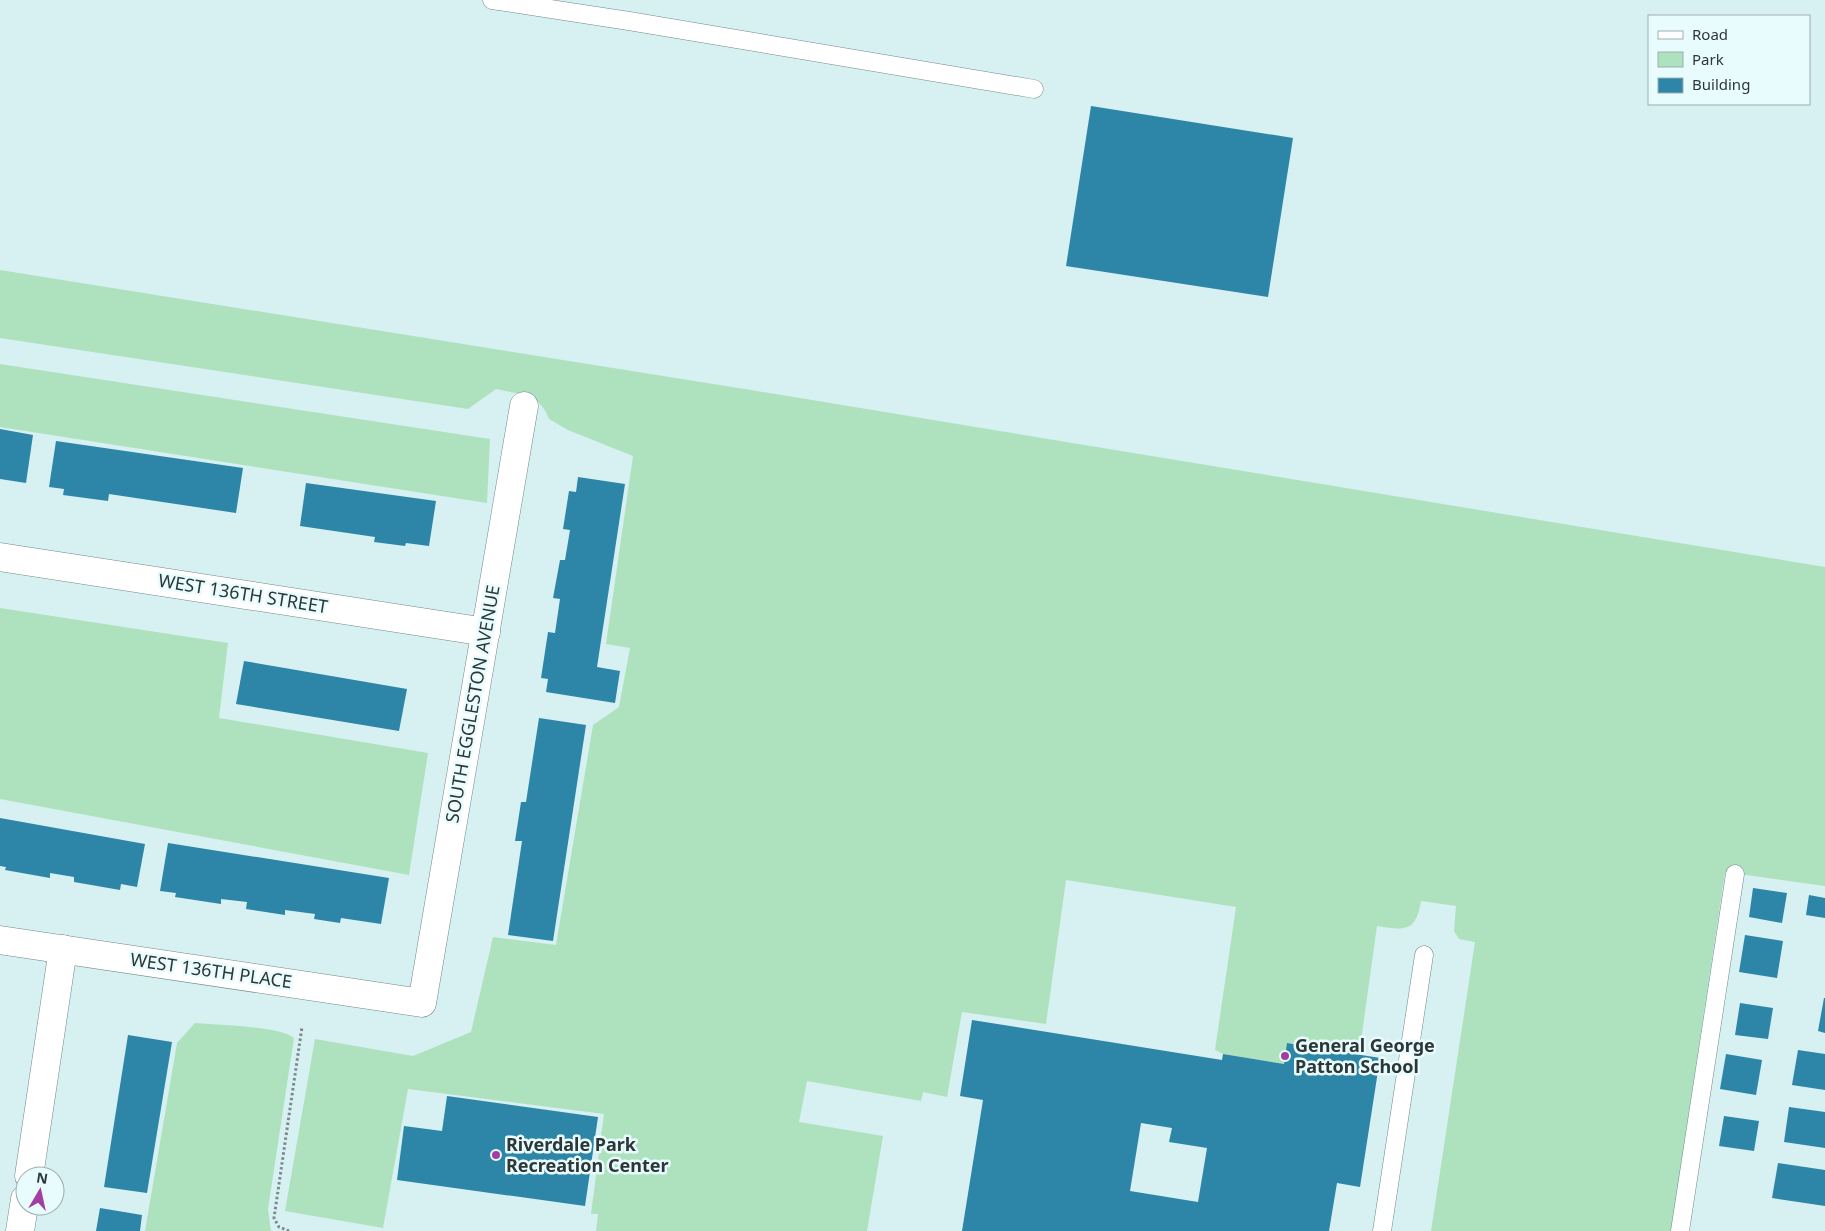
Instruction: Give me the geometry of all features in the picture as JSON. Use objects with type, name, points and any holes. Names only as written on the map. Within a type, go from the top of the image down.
[{"type":"street","name":"SOUTH EGGLESTON AVENUE","points":[[422,1002],[524,406]]},
{"type":"street","name":"WEST 136TH STREET","points":[[0,557],[486,632]]},
{"type":"street","name":"WEST 136TH PLACE","points":[[0,940],[422,1002]]},
{"type":"street","points":[[30,1166],[63,949]]},
{"type":"street","points":[[20,1231],[22,1216]]},
{"type":"lane","points":[[492,0],[630,20],[1034,89]]},
{"type":"lane","points":[[1680,1231],[1735,874]]},
{"type":"lane","points":[[1382,1231],[1424,955]]},
{"type":"path","points":[[290,1231],[279,1228],[274,1218],[302,1027]]},
{"type":"green space","points":[[0,270],[751,390],[1825,567],[1825,886],[1725,872],[1671,1231],[1431,1231],[1475,942],[1459,939],[1454,931],[1456,906],[1421,901],[1416,918],[1408,927],[1377,926],[1361,1041],[1357,1054],[1288,1043],[1284,1064],[1223,1054],[1215,1050],[1236,907],[1066,880],[1046,1024],[962,1012],[947,1097],[923,1092],[921,1101],[807,1081],[799,1122],[883,1136],[867,1231],[596,1231],[598,1214],[591,1214],[604,1114],[408,1089],[383,1228],[285,1211],[315,1039],[413,1056],[471,1032],[493,937],[556,945],[593,725],[619,707],[630,648],[606,644],[633,456],[568,430],[549,419],[540,404],[528,396],[496,389],[468,409],[0,338]]},
{"type":"green space","points":[[0,364],[490,439],[487,503],[0,427]]},
{"type":"green space","points":[[0,608],[228,643],[219,718],[428,753],[409,875],[0,799]]},
{"type":"green space","points":[[195,1023],[263,1029],[287,1034],[294,1038],[268,1209],[271,1231],[145,1231],[177,1043]]},
{"type":"building","points":[[1091,106],[1293,138],[1268,297],[1066,266]]},
{"type":"building","points":[[0,429],[33,435],[26,483],[0,479]]},
{"type":"building","points":[[56,441],[243,468],[236,513],[109,494],[108,501],[63,495],[64,489],[49,487]]},
{"type":"building","points":[[578,477],[625,484],[597,667],[620,671],[615,703],[546,692],[548,679],[541,678],[548,632],[555,633],[560,599],[553,598],[560,560],[565,560],[570,530],[563,529],[569,491],[576,492]]},
{"type":"building","points":[[306,483],[436,501],[429,546],[406,543],[405,546],[374,542],[375,537],[300,526]]},
{"type":"building","points":[[244,661],[407,689],[399,731],[236,704]]},
{"type":"building","points":[[539,718],[586,725],[553,941],[508,935],[522,841],[515,841],[521,802],[526,802]]},
{"type":"building","points":[[0,818],[145,844],[137,887],[121,884],[120,890],[74,882],[74,877],[50,873],[50,878],[5,870],[6,867],[0,866]]},
{"type":"building","points":[[168,843],[389,878],[381,924],[341,918],[340,923],[314,919],[315,914],[285,910],[285,915],[246,909],[247,902],[221,899],[221,904],[175,897],[176,893],[160,891]]},
{"type":"building","points":[[1753,888],[1787,893],[1782,923],[1749,917]]},
{"type":"building","points":[[1809,895],[1825,898],[1825,918],[1806,915]]},
{"type":"building","points":[[1745,935],[1783,941],[1777,978],[1739,972]]},
{"type":"building","points":[[1825,998],[1825,1033],[1818,1031]]},
{"type":"building","points":[[1740,1003],[1773,1008],[1768,1039],[1735,1035]]},
{"type":"building","points":[[972,1020],[1222,1060],[1223,1054],[1284,1064],[1287,1043],[1380,1058],[1360,1187],[1337,1183],[1329,1231],[962,1231],[983,1100],[960,1096]],"holes":[[[1141,1123],[1172,1128],[1169,1142],[1207,1148],[1198,1202],[1130,1191]]]},
{"type":"building","points":[[128,1035],[172,1042],[147,1193],[104,1187]]},
{"type":"building","points":[[1798,1050],[1825,1054],[1825,1090],[1792,1085]]},
{"type":"building","points":[[1726,1054],[1762,1060],[1756,1095],[1720,1089]]},
{"type":"building","name":"Riverdale Park Recreation Center","points":[[447,1096],[598,1117],[585,1206],[397,1180],[404,1126],[442,1131]]},
{"type":"building","points":[[1789,1107],[1825,1112],[1825,1148],[1784,1142]]},
{"type":"building","points":[[1724,1116],[1759,1121],[1754,1151],[1719,1146]]},
{"type":"building","points":[[1778,1163],[1825,1170],[1825,1206],[1772,1198]]},
{"type":"building","points":[[100,1208],[142,1215],[140,1231],[96,1231]]},
{"type":"place","name":"General George Patton School","points":[[1285,1056]]},
{"type":"place","name":"Riverdale Park Recreation Center","points":[[496,1155]]}]
